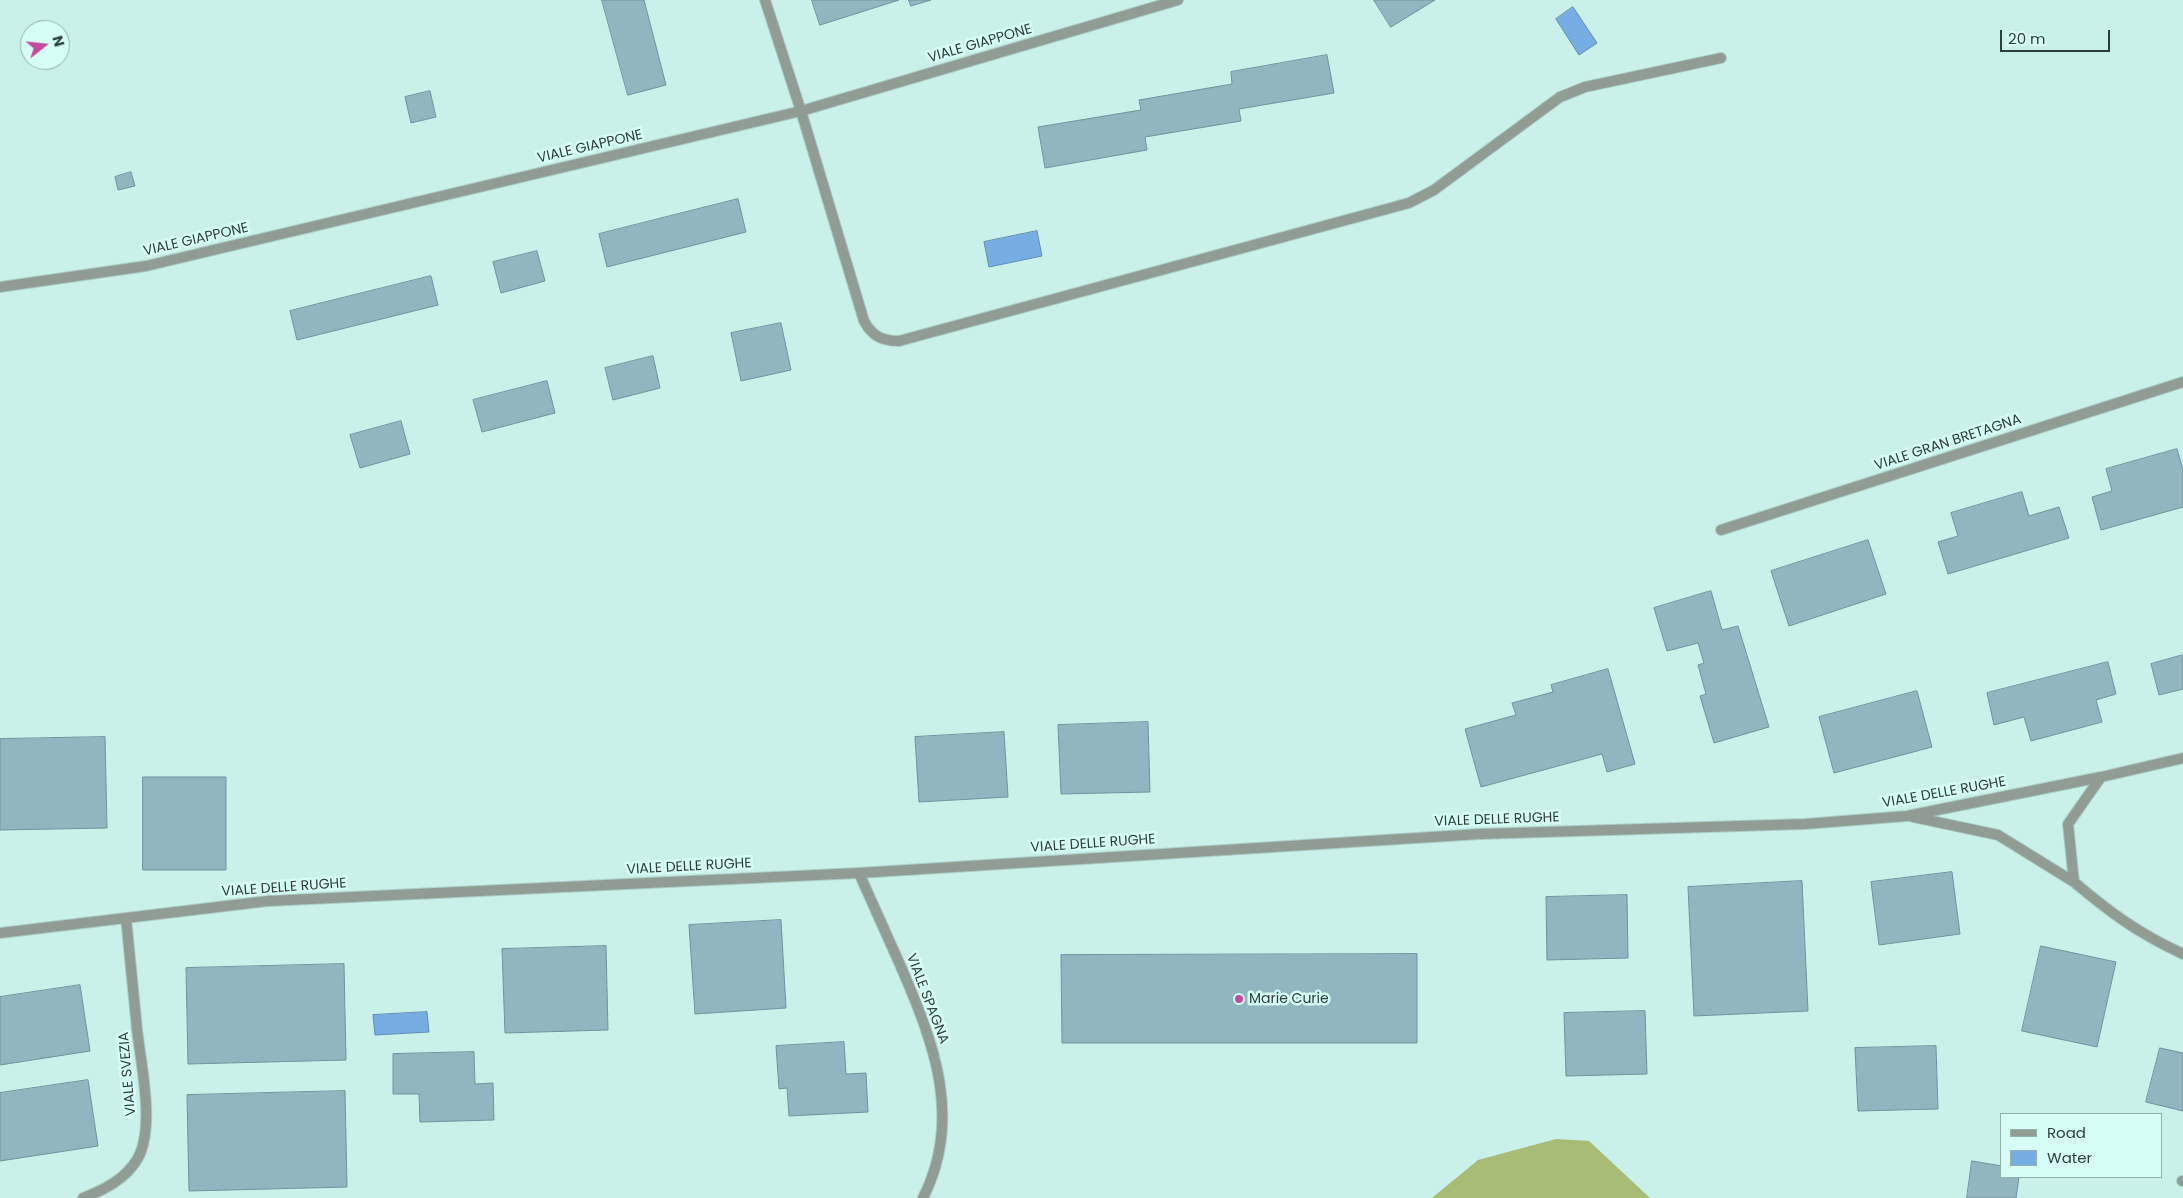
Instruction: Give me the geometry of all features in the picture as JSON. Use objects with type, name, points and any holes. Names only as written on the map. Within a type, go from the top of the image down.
[{"type":"street","points":[[765,0],[801,111],[864,320],[868,328],[882,339],[899,340],[1409,203],[1434,190],[1560,97],[1585,87],[1721,58]]},
{"type":"street","name":"VIALE GIAPPONE","points":[[0,287],[146,266],[801,111],[1178,0]]},
{"type":"street","name":"VIALE GRAN BRETAGNA","points":[[1720,530],[2183,382]]},
{"type":"street","name":"VIALE DELLE RUGHE","points":[[0,933],[268,901],[859,873],[1480,834],[1806,824],[1907,816],[2101,777],[2183,758]]},
{"type":"street","points":[[2074,882],[2068,824],[2101,777]]},
{"type":"street","points":[[1907,816],[1998,835],[2074,882],[2115,916],[2148,937],[2183,954]]},
{"type":"street","name":"VIALE SPAGNA","points":[[859,873],[921,1014],[938,1071],[943,1132],[937,1163],[923,1198]]},
{"type":"street","name":"VIALE SVEZIA","points":[[83,1198],[115,1183],[129,1170],[138,1158],[144,1141],[146,1121],[126,918]]},
{"type":"green space","points":[[1556,1139],[1589,1141],[1650,1198],[1432,1198],[1478,1160]]},
{"type":"water","points":[[1573,7],[1597,43],[1579,55],[1556,19]]},
{"type":"water","points":[[1037,231],[1042,256],[989,267],[984,242]]},
{"type":"water","points":[[427,1012],[429,1032],[375,1035],[373,1015]]},
{"type":"building","points":[[602,0],[644,0],[666,85],[628,95]]},
{"type":"building","points":[[812,0],[899,0],[820,25]]},
{"type":"building","points":[[909,0],[931,0],[911,6]]},
{"type":"building","points":[[1374,0],[1435,0],[1391,27]]},
{"type":"building","points":[[1327,55],[1334,93],[1239,109],[1241,121],[1145,137],[1147,150],[1045,168],[1038,127],[1141,110],[1139,100],[1232,84],[1231,72]]},
{"type":"building","points":[[430,91],[436,117],[411,123],[405,97]]},
{"type":"building","points":[[131,172],[135,186],[118,190],[115,177]]},
{"type":"building","points":[[738,199],[746,232],[607,267],[599,234]]},
{"type":"building","points":[[537,251],[545,281],[501,293],[493,262]]},
{"type":"building","points":[[431,276],[438,305],[297,340],[290,311]]},
{"type":"building","points":[[781,323],[791,370],[741,381],[731,333]]},
{"type":"building","points":[[653,356],[660,388],[613,400],[605,368]]},
{"type":"building","points":[[547,381],[555,413],[482,432],[473,400]]},
{"type":"building","points":[[401,421],[410,454],[360,468],[350,435]]},
{"type":"building","points":[[2177,449],[2183,470],[2183,507],[2101,530],[2092,497],[2112,491],[2106,469]]},
{"type":"building","points":[[2022,492],[2029,516],[2059,507],[2069,538],[1948,574],[1938,542],[1958,536],[1951,513]]},
{"type":"building","points":[[1868,540],[1886,594],[1789,626],[1771,571]]},
{"type":"building","points":[[1711,591],[1722,630],[1738,626],[1769,727],[1714,743],[1700,696],[1706,694],[1698,665],[1704,663],[1698,643],[1667,651],[1654,608]]},
{"type":"building","points":[[2183,655],[2183,689],[2159,695],[2151,664]]},
{"type":"building","points":[[2108,662],[2116,694],[2096,700],[2102,722],[2031,741],[2024,717],[1994,725],[1987,693]]},
{"type":"building","points":[[1608,669],[1635,764],[1607,772],[1602,754],[1481,787],[1465,729],[1516,715],[1512,703],[1553,692],[1551,685]]},
{"type":"building","points":[[1917,691],[1932,747],[1834,773],[1819,717]]},
{"type":"building","points":[[1148,722],[1150,792],[1061,794],[1058,725]]},
{"type":"building","points":[[1004,732],[1008,797],[919,802],[915,737]]},
{"type":"building","points":[[105,737],[107,828],[0,830],[0,739]]},
{"type":"building","points":[[143,777],[226,777],[226,870],[143,870]]},
{"type":"building","points":[[1952,872],[1960,934],[1879,945],[1871,882]]},
{"type":"building","points":[[1802,881],[1808,1011],[1694,1016],[1688,887]]},
{"type":"building","points":[[1627,895],[1628,958],[1547,960],[1546,897]]},
{"type":"building","points":[[781,920],[786,1008],[695,1014],[689,925]]},
{"type":"building","points":[[606,946],[608,1030],[505,1033],[502,949]]},
{"type":"building","points":[[2041,946],[2116,962],[2097,1047],[2022,1031]]},
{"type":"building","name":"Marie Curie","points":[[1417,954],[1417,1043],[1062,1043],[1061,955]]},
{"type":"building","points":[[344,964],[346,1060],[188,1064],[186,968]]},
{"type":"building","points":[[80,985],[90,1051],[0,1065],[0,997]]},
{"type":"building","points":[[1645,1011],[1647,1074],[1566,1076],[1564,1013]]},
{"type":"building","points":[[844,1042],[846,1074],[866,1073],[868,1112],[789,1116],[787,1088],[779,1089],[776,1046]]},
{"type":"building","points":[[1936,1046],[1938,1109],[1858,1111],[1855,1048]]},
{"type":"building","points":[[2160,1048],[2183,1053],[2183,1111],[2146,1102]]},
{"type":"building","points":[[474,1052],[475,1084],[493,1083],[494,1120],[420,1122],[419,1094],[393,1094],[393,1054]]},
{"type":"building","points":[[88,1080],[98,1146],[0,1161],[0,1093]]},
{"type":"building","points":[[345,1091],[347,1187],[189,1191],[187,1095]]},
{"type":"building","points":[[1972,1161],[2000,1166],[2000,1178],[2019,1178],[2016,1198],[1967,1198]]},
{"type":"place","name":"Marie Curie","points":[[1239,999]]}]
